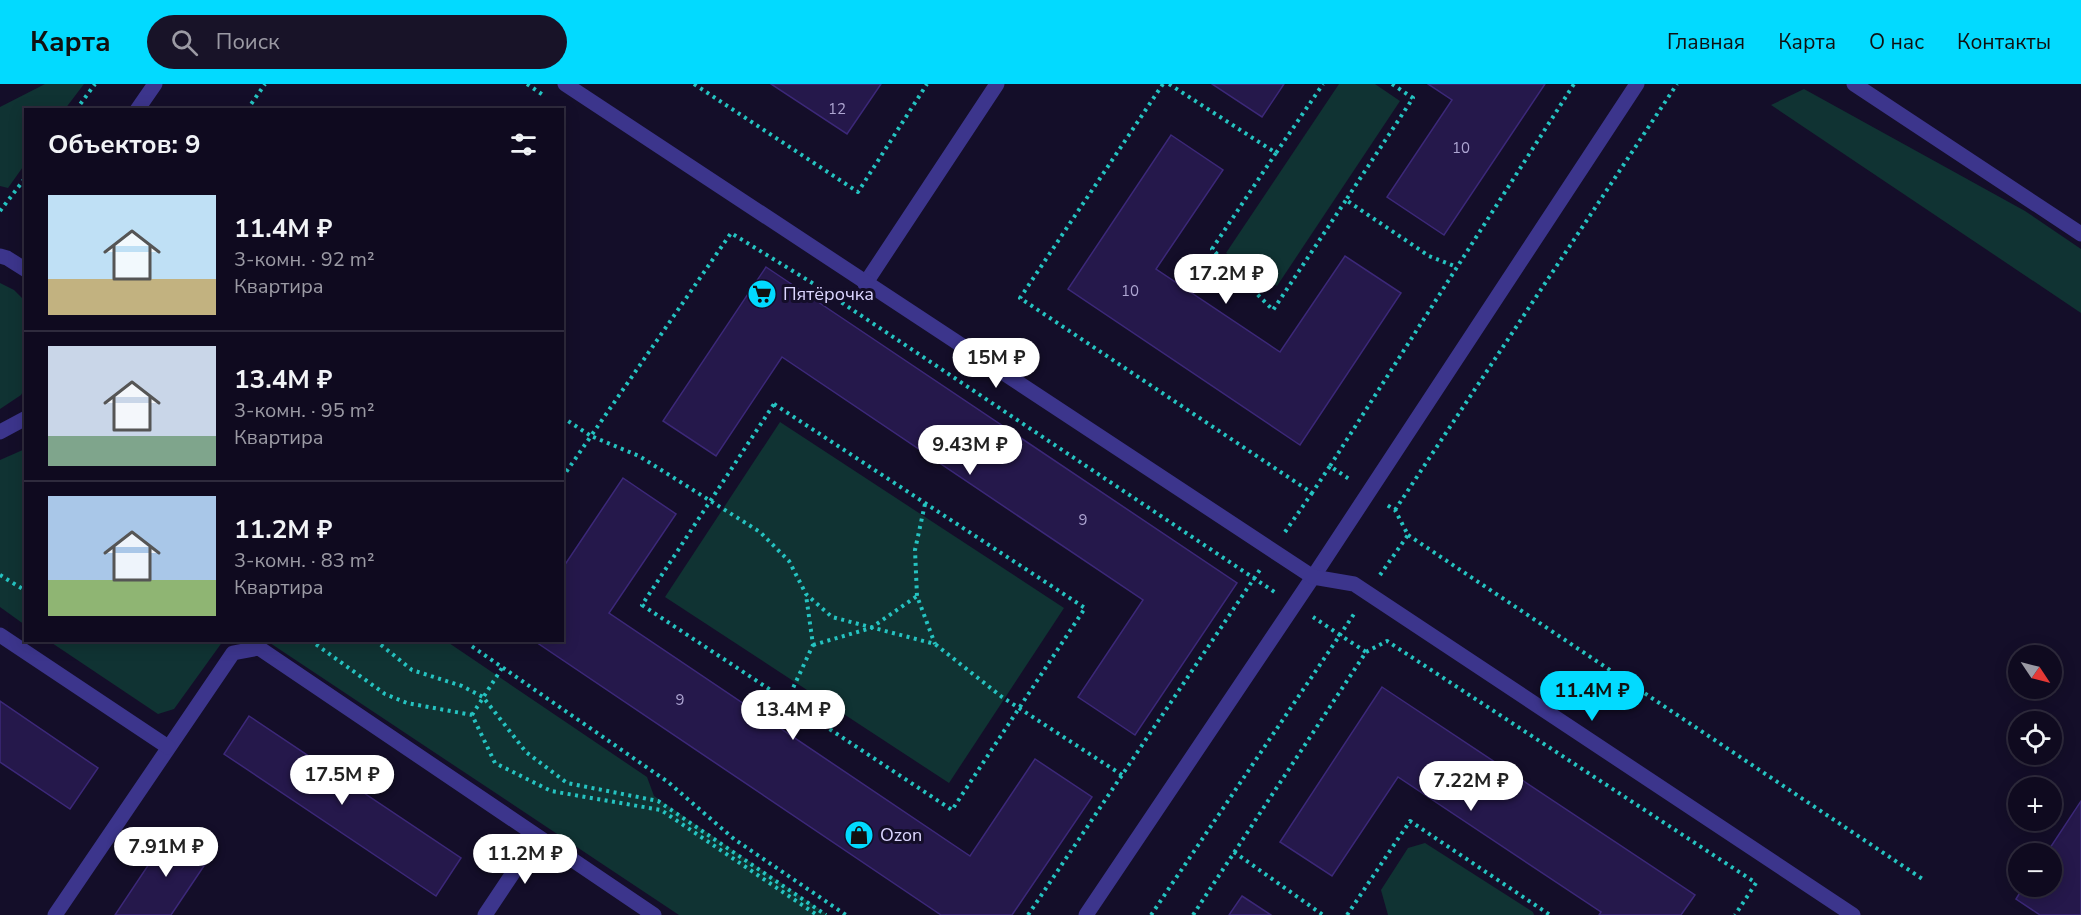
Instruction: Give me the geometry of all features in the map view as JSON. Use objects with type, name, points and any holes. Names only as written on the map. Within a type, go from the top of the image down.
[{"type":"street","points":[[138,108],[155,84]]},
{"type":"street","points":[[565,84],[865,284],[1313,577],[1354,584],[1852,915]]},
{"type":"street","points":[[865,284],[997,84]]},
{"type":"street","points":[[1086,915],[1295,605],[1637,84]]},
{"type":"street","points":[[1854,84],[2081,234]]},
{"type":"street","points":[[0,256],[24,268]]},
{"type":"street","points":[[0,432],[24,419]]},
{"type":"street","points":[[0,635],[168,747]]},
{"type":"street","points":[[55,915],[233,653],[259,648],[654,915]]},
{"type":"street","points":[[485,915],[537,837]]},
{"type":"path","points":[[77,108],[95,84]]},
{"type":"path","points":[[248,108],[265,84]]},
{"type":"path","points":[[694,84],[858,192],[927,84]]},
{"type":"path","points":[[1169,84],[1276,153]]},
{"type":"path","points":[[1323,84],[1212,249],[1273,310],[1413,98],[1392,84]]},
{"type":"path","points":[[1330,466],[1574,84]]},
{"type":"path","points":[[1395,510],[1677,84]]},
{"type":"path","points":[[0,211],[24,180]]},
{"type":"path","points":[[1346,200],[1429,256],[1457,267]]},
{"type":"path","points":[[564,475],[732,233],[814,284],[1340,635],[1151,915]]},
{"type":"path","points":[[774,404],[1085,608],[952,810],[642,605],[710,501],[774,404]]},
{"type":"path","points":[[564,418],[591,436],[639,456],[760,532],[789,561],[806,594],[813,645],[787,701]]},
{"type":"path","points":[[1028,915],[1312,493]]},
{"type":"path","points":[[925,504],[915,550],[917,596],[935,644]]},
{"type":"path","points":[[1407,535],[1924,880]]},
{"type":"path","points":[[0,575],[24,590]]},
{"type":"path","points":[[806,594],[832,617],[935,644],[1019,708],[1122,775]]},
{"type":"path","points":[[813,645],[870,628],[917,596]]},
{"type":"path","points":[[1366,652],[1387,641],[1756,883],[1735,915]]},
{"type":"path","points":[[313,642],[385,694],[407,703],[472,715]]},
{"type":"path","points":[[377,642],[412,670],[462,686],[483,698],[526,752],[567,783],[658,801],[826,915]]},
{"type":"path","points":[[469,642],[470,645],[502,668],[669,782],[734,839],[846,915]]},
{"type":"path","points":[[472,715],[502,668]]},
{"type":"path","points":[[472,715],[495,763],[551,791],[661,810],[817,915]]},
{"type":"path","points":[[1347,915],[1410,821],[1550,915]]},
{"type":"path","points":[[1234,852],[1323,915]]},
{"type":"green space","points":[[45,84],[84,84],[66,108],[24,108],[24,165],[8,188],[0,186],[0,107]]},
{"type":"green space","points":[[1339,84],[1375,84],[1400,101],[1277,286],[1226,253]]},
{"type":"green space","points":[[1804,89],[2025,211],[2081,249],[2081,313],[1771,105]]},
{"type":"green space","points":[[0,283],[14,290],[24,300],[24,390],[21,395],[0,409]]},
{"type":"green space","points":[[780,422],[1064,608],[949,783],[665,597]]},
{"type":"green space","points":[[24,449],[24,624],[0,607],[0,460]]},
{"type":"green space","points":[[50,642],[222,642],[174,709],[158,714]]},
{"type":"green space","points":[[269,642],[447,642],[647,777],[654,796],[828,915],[679,915]]},
{"type":"green space","points":[[1425,843],[1533,912],[1534,915],[1388,915],[1381,890],[1408,848]]},
{"type":"building","points":[[771,84],[881,84],[847,134]]},
{"type":"building","points":[[1212,84],[1284,84],[1262,117]]},
{"type":"building","points":[[1428,84],[1545,84],[1444,235],[1387,197],[1452,100]]},
{"type":"building","points":[[1171,135],[1223,170],[1156,269],[1280,352],[1345,256],[1401,293],[1300,445],[1068,289]]},
{"type":"building","points":[[766,267],[1237,583],[1135,735],[1078,697],[1143,600],[782,357],[716,456],[663,421]]},
{"type":"building","points":[[623,478],[676,514],[609,613],[970,856],[1035,759],[1092,797],[1012,915],[941,915],[536,642],[564,642],[564,566]]},
{"type":"building","points":[[1382,687],[1695,895],[1681,915],[1599,915],[1601,912],[1398,777],[1332,876],[1280,842]]},
{"type":"building","points":[[0,701],[98,768],[70,809],[0,762]]},
{"type":"building","points":[[249,716],[461,858],[436,896],[224,754]]},
{"type":"building","points":[[2081,801],[2081,915],[2040,915],[2016,899],[2017,897],[2062,897],[2062,843],[2053,843]]},
{"type":"building","points":[[173,828],[212,854],[171,915],[115,915]]},
{"type":"building","points":[[1242,896],[1271,915],[1229,915]]},
{"type":"place","name":"Пятёрочка","points":[[762,294]]},
{"type":"place","name":"Ozon","points":[[859,835]]}]
